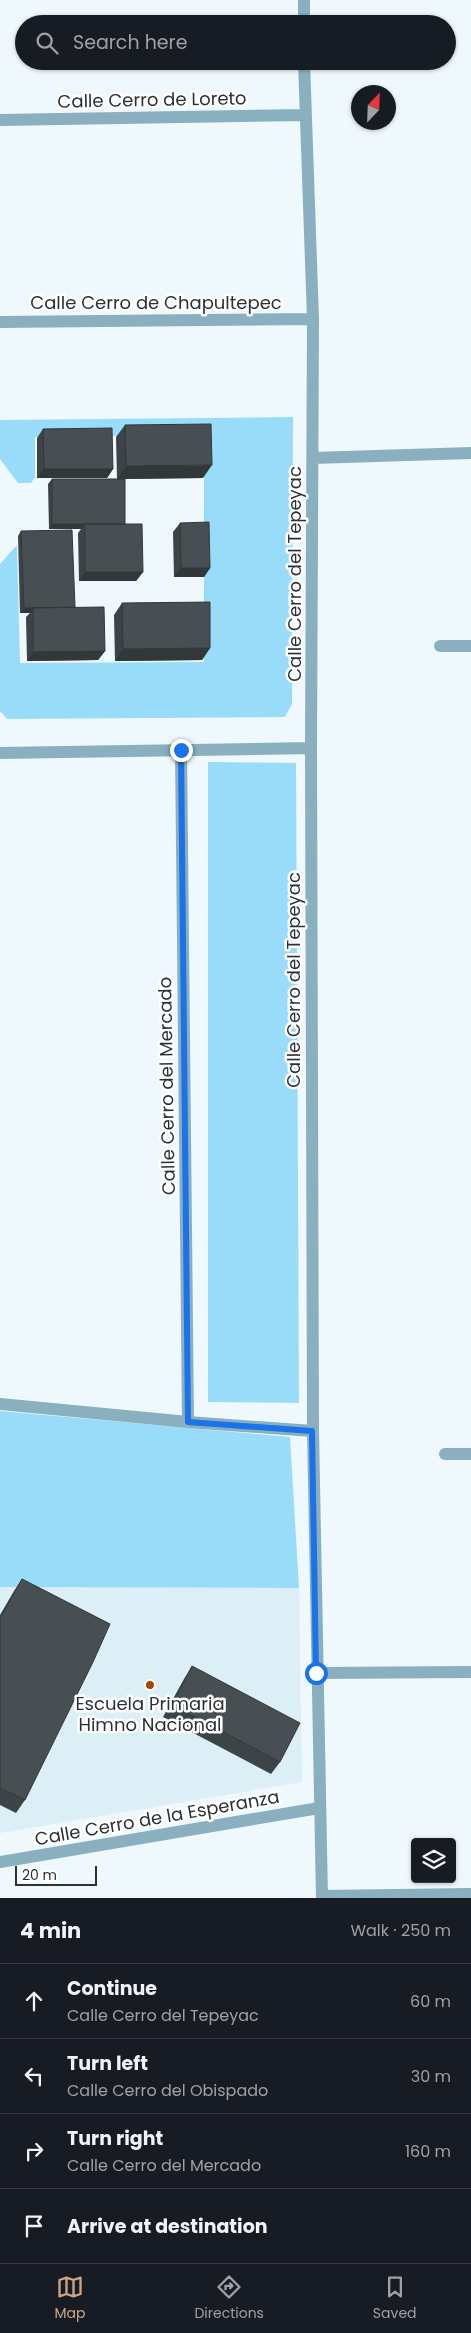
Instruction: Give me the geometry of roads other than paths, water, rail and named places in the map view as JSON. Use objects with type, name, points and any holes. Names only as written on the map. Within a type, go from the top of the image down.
[{"type":"street","points":[[304,0],[304,15]]},
{"type":"street","name":"Calle Cerro del Tepeyac","points":[[304,70],[304,116],[313,319],[311,748],[312,1431],[322,1897]]},
{"type":"street","name":"Calle Cerro de Loreto","points":[[0,120],[304,116]]},
{"type":"street","name":"Calle Cerro de Chapultepec","points":[[0,322],[313,319]]},
{"type":"street","points":[[313,458],[471,453]]},
{"type":"street","points":[[440,646],[471,646]]},
{"type":"street","points":[[0,753],[311,748]]},
{"type":"street","name":"Calle Cerro del Mercado","points":[[181,750],[188,1422]]},
{"type":"street","points":[[0,1404],[188,1422],[312,1431]]},
{"type":"street","points":[[444,1454],[471,1454]]},
{"type":"street","points":[[316,1673],[471,1672]]},
{"type":"street","name":"Calle Cerro de la Esperanza","points":[[0,1862],[319,1808]]},
{"type":"street","points":[[322,1897],[471,1894]]},
{"type":"place","name":"Escuela Primaria Himno Nacional","points":[[150,1685]]}]
